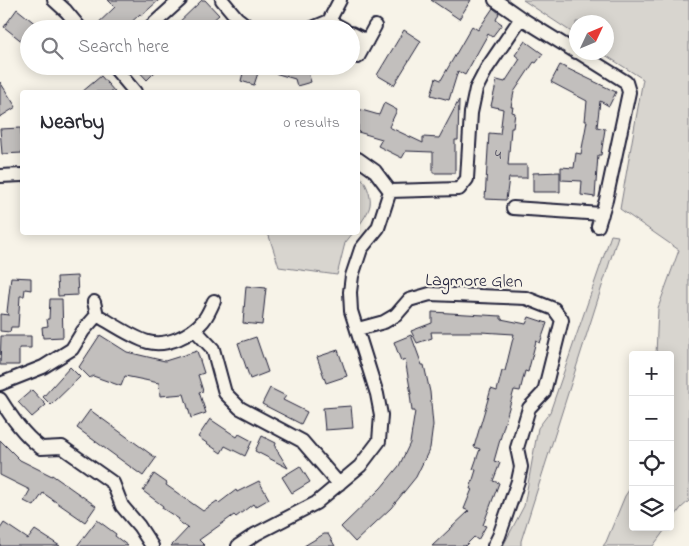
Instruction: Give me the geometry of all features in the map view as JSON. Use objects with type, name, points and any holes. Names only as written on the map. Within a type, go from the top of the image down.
[{"type":"street","points":[[54,0],[74,20]]},
{"type":"street","points":[[158,20],[180,0]]},
{"type":"street","points":[[222,0],[240,20]]},
{"type":"street","points":[[330,20],[340,0]]},
{"type":"street","points":[[495,0],[569,47]]},
{"type":"street","points":[[390,191],[459,189],[467,179],[471,113],[476,89],[487,68],[521,18]]},
{"type":"street","points":[[360,53],[375,26]]},
{"type":"street","points":[[360,38],[367,41]]},
{"type":"street","points":[[513,208],[600,220],[629,92],[626,82],[590,60]]},
{"type":"street","points":[[121,75],[133,90]]},
{"type":"street","points":[[360,161],[375,172],[390,191]]},
{"type":"street","points":[[0,176],[20,176]]},
{"type":"street","points":[[238,546],[256,534],[316,502],[360,466],[379,441],[381,415],[377,394],[358,329],[350,310],[350,292],[352,276],[361,249],[378,228],[390,191]]},
{"type":"street","name":"Lagmore Glen","points":[[358,329],[384,322],[396,315],[409,300],[430,294],[526,298],[554,309],[562,320],[544,392],[529,408],[517,448],[521,467],[518,481],[494,546]]},
{"type":"street","points":[[0,384],[43,367],[72,350],[96,309],[124,331],[148,342],[172,342],[195,330],[205,319],[214,300]]},
{"type":"street","points":[[195,330],[213,349],[226,393],[240,408],[302,440],[339,484]]},
{"type":"street","points":[[0,399],[13,420],[41,448],[62,447],[113,483],[122,506],[139,526],[152,546]]},
{"type":"shaded area","points":[[523,0],[689,0],[689,501],[674,518],[674,351],[656,351],[658,308],[679,250],[620,209],[643,79],[613,60],[614,15],[569,15],[569,30]]},
{"type":"shaded area","points":[[360,176],[369,193],[370,205],[360,224]]},
{"type":"shaded area","points":[[269,235],[351,235],[345,243],[337,275],[279,267]]},
{"type":"shaded area","points":[[611,235],[618,236],[521,546],[503,546],[524,506],[538,428],[550,412]]},
{"type":"shaded area","points":[[629,490],[629,531],[664,531],[653,546],[603,546]]},
{"type":"building","points":[[108,0],[159,0],[134,20],[101,20],[115,7]]},
{"type":"building","points":[[202,0],[205,0],[219,15],[213,20],[181,20]]},
{"type":"building","points":[[431,0],[471,0],[459,19]]},
{"type":"building","points":[[493,8],[499,13],[496,20],[502,24],[492,37],[488,34],[465,75],[458,71],[449,100],[431,95],[436,78],[441,80],[472,26],[478,30]]},
{"type":"building","points":[[17,9],[31,20],[20,20],[20,40],[4,27]]},
{"type":"building","points":[[404,30],[421,41],[394,85],[377,75]]},
{"type":"building","points":[[525,41],[543,54],[536,63],[534,62],[514,92],[511,107],[513,107],[512,112],[515,113],[513,128],[511,128],[508,165],[527,165],[527,178],[509,178],[506,200],[485,199],[489,133],[500,134],[503,109],[491,106],[497,80],[505,82],[520,59],[515,55]]},
{"type":"building","points":[[560,65],[616,92],[609,106],[600,101],[597,127],[605,129],[601,155],[598,155],[595,197],[581,195],[582,181],[561,180],[561,167],[574,168],[576,153],[581,154],[587,121],[585,121],[587,101],[551,82]]},
{"type":"building","points":[[142,75],[152,75],[147,80]]},
{"type":"building","points":[[242,75],[257,75],[254,85],[241,81]]},
{"type":"building","points":[[281,75],[309,75],[311,82],[297,86],[295,79]]},
{"type":"building","points":[[101,76],[113,90],[84,90]]},
{"type":"building","points":[[0,82],[16,107],[0,117]]},
{"type":"building","points":[[459,100],[458,140],[455,140],[455,173],[433,173],[433,152],[406,151],[402,158],[378,146],[382,139],[360,133],[360,110],[379,115],[384,103],[397,110],[389,127],[423,143],[423,137],[439,138]]},
{"type":"building","points":[[20,128],[20,153],[2,154],[0,129]]},
{"type":"building","points":[[560,172],[560,192],[533,192],[533,173]]},
{"type":"building","points":[[77,276],[78,295],[58,296],[57,277]]},
{"type":"building","points":[[11,277],[31,278],[31,290],[25,289],[24,296],[20,296],[18,327],[11,327],[10,332],[0,331],[0,314],[9,315],[7,312]]},
{"type":"building","points":[[246,286],[266,288],[262,325],[243,323]]},
{"type":"building","points":[[50,299],[62,299],[63,337],[43,338],[42,327],[48,326],[47,319],[49,319]]},
{"type":"building","points":[[432,312],[501,316],[501,319],[526,324],[529,317],[547,323],[540,343],[536,341],[528,372],[525,371],[520,391],[514,390],[494,461],[500,463],[493,481],[499,483],[483,525],[486,526],[478,540],[474,537],[465,546],[432,546],[469,511],[464,509],[472,489],[470,489],[476,470],[473,469],[480,449],[474,447],[491,389],[497,391],[502,371],[505,371],[514,334],[431,332],[432,338],[417,343],[411,331],[432,323]]},
{"type":"building","points":[[100,335],[127,352],[165,361],[197,351],[204,373],[198,375],[203,391],[199,392],[206,413],[191,418],[184,394],[160,396],[159,383],[125,376],[121,386],[93,376],[90,378],[79,367]]},
{"type":"building","points":[[411,335],[422,365],[424,365],[430,392],[433,425],[430,448],[416,477],[391,508],[355,542],[341,527],[381,488],[399,466],[410,443],[415,411],[412,411],[405,359],[401,361],[394,342]]},
{"type":"building","points":[[1,336],[31,336],[31,348],[19,348],[19,365],[0,365]]},
{"type":"building","points":[[256,337],[268,372],[250,379],[238,343]]},
{"type":"building","points":[[338,350],[347,376],[326,383],[317,357]]},
{"type":"building","points":[[70,367],[80,377],[51,405],[43,397]]},
{"type":"building","points":[[270,388],[286,396],[283,400],[307,412],[301,424],[262,404]]},
{"type":"building","points":[[32,390],[46,405],[32,417],[18,402]]},
{"type":"building","points":[[351,406],[353,428],[325,430],[323,408]]},
{"type":"building","points":[[90,410],[156,458],[143,476],[77,428]]},
{"type":"building","points":[[210,419],[237,437],[239,434],[252,441],[245,456],[225,446],[221,453],[198,437]]},
{"type":"building","points":[[262,436],[276,443],[275,447],[288,468],[255,451]]},
{"type":"building","points":[[0,440],[20,460],[52,475],[96,506],[85,522],[43,493],[34,506],[24,501],[30,490],[0,475]]},
{"type":"building","points":[[300,466],[310,482],[292,493],[282,477]]},
{"type":"building","points":[[154,474],[167,483],[166,485],[203,511],[217,501],[219,503],[236,490],[237,492],[259,481],[269,499],[255,507],[253,504],[236,517],[234,515],[199,540],[205,546],[171,546],[188,528],[143,491]]},
{"type":"building","points":[[97,520],[116,534],[115,536],[128,546],[77,546]]},
{"type":"building","points":[[4,523],[28,539],[35,530],[60,546],[0,546],[0,529]]},
{"type":"building","points":[[324,534],[328,534],[335,546],[304,546]]}]
